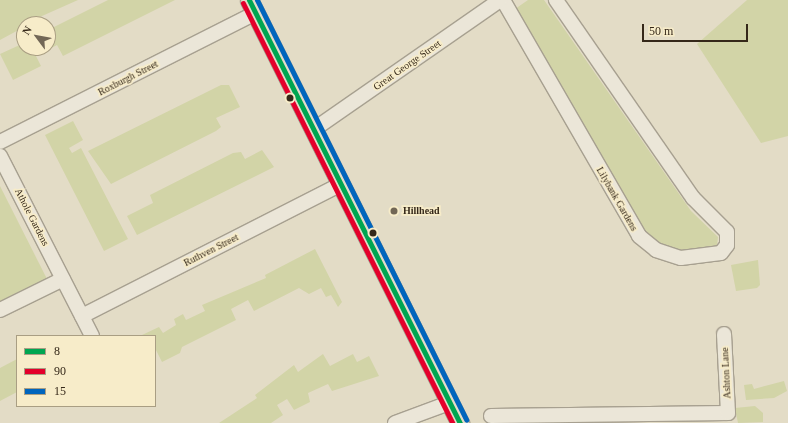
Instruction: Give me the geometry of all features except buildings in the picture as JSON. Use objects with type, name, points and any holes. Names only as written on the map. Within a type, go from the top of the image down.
[{"type":"main road","points":[[252,7],[460,423]]},
{"type":"street","name":"Lilybank Gardens","points":[[502,0],[640,236],[656,250],[681,258],[721,253],[727,246],[727,232],[693,198],[556,0]]},
{"type":"street","name":"Great George Street","points":[[313,130],[502,0]]},
{"type":"street","name":"Roxburgh Street","points":[[0,142],[252,7]]},
{"type":"street","name":"Athole Gardens","points":[[0,156],[92,335]]},
{"type":"street","name":"Ruthven Street","points":[[82,316],[341,184]]},
{"type":"street","points":[[0,310],[63,279]]},
{"type":"street","name":"Ashton Lane","points":[[644,419],[728,413],[724,334]]},
{"type":"street","points":[[395,423],[449,403]]},
{"type":"street","points":[[491,416],[644,419]]},
{"type":"green space","points":[[0,0],[78,0],[42,16],[16,16],[16,31],[0,40]]},
{"type":"green space","points":[[108,0],[175,0],[63,56],[56,46],[56,26]]},
{"type":"green space","points":[[528,0],[544,0],[691,211],[718,237],[717,246],[695,253],[665,248],[642,230],[515,9]]},
{"type":"green space","points":[[747,0],[788,0],[788,136],[761,143],[697,44]]},
{"type":"green space","points":[[16,47],[16,56],[36,56],[41,66],[13,80],[0,54]]},
{"type":"green space","points":[[221,85],[229,85],[240,107],[216,118],[221,127],[216,131],[111,184],[88,151]]},
{"type":"green space","points":[[73,121],[83,140],[69,148],[72,153],[81,148],[128,239],[104,251],[45,135]]},
{"type":"green space","points":[[262,150],[274,167],[137,235],[127,216],[153,203],[150,195],[233,153],[241,152],[245,159]]},
{"type":"green space","points":[[0,186],[47,279],[0,303]]},
{"type":"green space","points":[[315,249],[342,302],[338,307],[331,295],[326,297],[321,288],[309,294],[299,288],[254,311],[248,300],[231,309],[236,320],[182,347],[180,353],[162,362],[156,350],[156,335],[142,335],[159,327],[163,333],[176,325],[174,319],[183,314],[186,320],[205,311],[202,305],[266,278],[265,275]]},
{"type":"green space","points":[[758,260],[760,285],[757,288],[736,291],[731,265]]},
{"type":"green space","points":[[323,354],[330,366],[353,354],[357,362],[369,356],[379,376],[332,391],[328,384],[308,393],[310,402],[294,410],[287,399],[277,405],[283,415],[271,423],[219,423],[257,398],[255,395],[294,365],[298,372]]},
{"type":"green space","points":[[16,360],[16,393],[0,401],[0,368]]},
{"type":"green space","points":[[784,381],[787,391],[774,398],[746,400],[744,385],[752,384],[754,389]]},
{"type":"green space","points":[[755,406],[763,413],[763,422],[738,423],[735,408]]},
{"type":"transit line","name":"8","points":[[249,0],[460,423]]},
{"type":"transit line","name":"15","points":[[257,0],[466,420]]},
{"type":"transit line","name":"90","points":[[243,3],[452,423]]},
{"type":"place","name":"Hillhead","points":[[394,211]]}]
